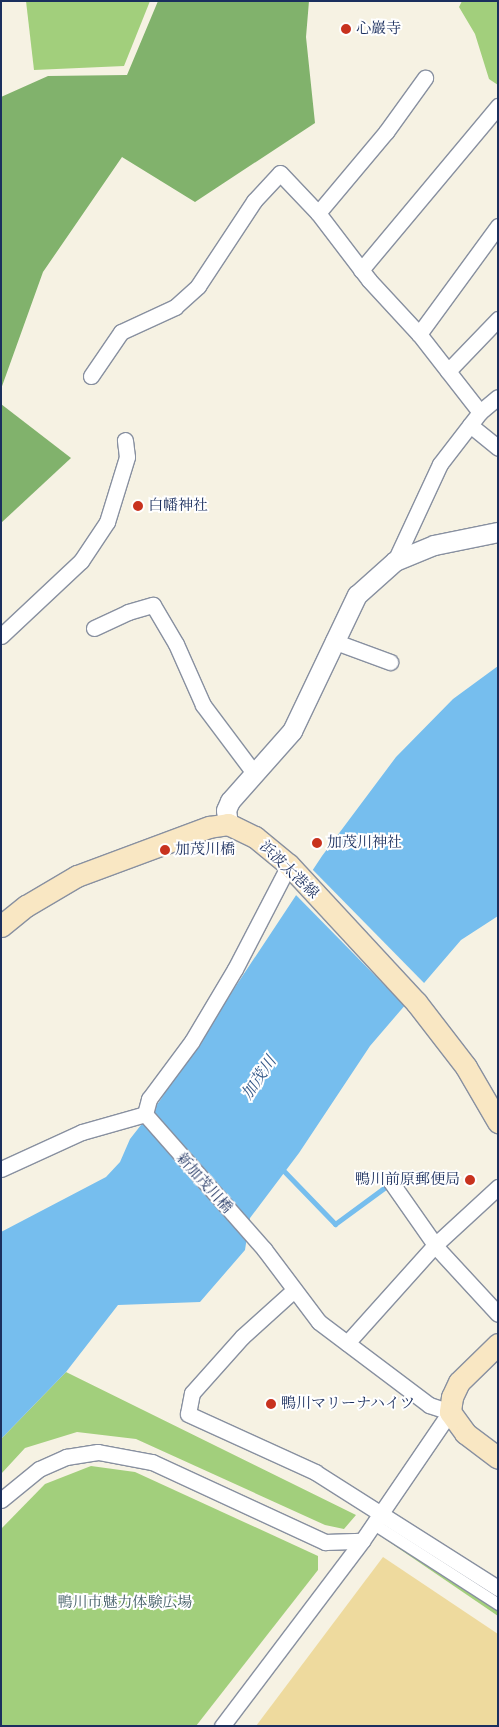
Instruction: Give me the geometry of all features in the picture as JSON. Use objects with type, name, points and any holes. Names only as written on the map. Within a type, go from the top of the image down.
[{"type":"main road","name":"浜波太港線","points":[[228,824],[254,837],[292,869],[416,1002],[466,1068],[498,1122]]},
{"type":"main road","points":[[1,926],[26,906],[77,876],[209,827],[228,824]]},
{"type":"main road","points":[[498,1344],[459,1382],[452,1397],[450,1412],[465,1433],[498,1458]]},
{"type":"street","points":[[318,213],[386,132],[425,78]]},
{"type":"street","points":[[361,270],[498,106]]},
{"type":"street","points":[[91,376],[121,332],[145,323],[187,298],[265,186],[280,173],[318,213],[361,270],[419,334],[480,412]]},
{"type":"street","points":[[419,334],[498,226]]},
{"type":"street","points":[[448,371],[498,319]]},
{"type":"street","points":[[394,561],[440,464],[480,412],[498,397]]},
{"type":"street","points":[[470,425],[498,448]]},
{"type":"street","points":[[1,636],[81,561],[107,522],[127,457],[126,440]]},
{"type":"street","points":[[228,824],[227,807],[254,773],[276,752],[292,731],[315,686],[333,641],[357,595],[394,561],[434,545],[498,532]]},
{"type":"street","points":[[94,628],[128,612],[153,605],[176,644],[202,705],[254,773]]},
{"type":"street","points":[[333,641],[390,662]]},
{"type":"street","points":[[1,1169],[82,1132],[145,1115],[149,1100],[192,1041],[292,869]]},
{"type":"street","name":"新加茂川橋","points":[[145,1115],[264,1248],[319,1322],[429,1405],[450,1412]]},
{"type":"street","points":[[391,1182],[435,1245],[498,1314]]},
{"type":"street","points":[[347,1343],[435,1245],[498,1187]]},
{"type":"street","points":[[294,1290],[242,1337],[192,1393],[188,1414],[315,1472],[377,1519],[498,1604]]},
{"type":"street","points":[[222,1726],[362,1542],[450,1412]]},
{"type":"street","points":[[1,1500],[39,1469],[66,1457],[98,1452],[152,1462],[324,1542],[362,1542]]},
{"type":"street","points":[[377,1519],[498,1588]]},
{"type":"green space","points":[[26,1],[150,1],[124,66],[34,70]]},
{"type":"green space","points":[[158,1],[309,1],[306,37],[315,123],[195,202],[122,157],[43,272],[1,389],[1,97],[48,76],[127,75]]},
{"type":"green space","points":[[462,1],[498,1],[498,85],[489,79],[475,34],[459,7]]},
{"type":"green space","points":[[1,404],[71,458],[1,523]]},
{"type":"green space","points":[[66,1372],[356,1515],[344,1529],[325,1525],[136,1439],[77,1432],[25,1448],[1,1474],[1,1439]]},
{"type":"green space","name":"鴨川市魅力体験広場","points":[[91,1466],[135,1472],[318,1556],[318,1570],[196,1726],[1,1726],[1,1529],[45,1484]]},
{"type":"green space","points":[[390,1525],[498,1596],[498,1616],[379,1535]]},
{"type":"sand","points":[[383,1557],[498,1634],[498,1726],[256,1726]]},
{"type":"water","name":"加茂川","points":[[498,666],[498,916],[461,940],[370,1046],[299,1153],[250,1218],[245,1250],[200,1302],[118,1305],[66,1372],[1,1439],[1,1232],[106,1177],[120,1162],[130,1139],[159,1102],[322,856],[396,757],[453,699]]},
{"type":"pier","points":[[311,868],[426,985],[406,1007],[294,893]]},
{"type":"waterway","points":[[281,1168],[335,1224],[384,1188]]},
{"type":"place","name":"心巖寺","points":[[346,29]]},
{"type":"place","name":"白幡神社","points":[[138,506]]},
{"type":"place","name":"加茂川神社","points":[[317,843]]},
{"type":"place","name":"加茂川橋","points":[[165,850]]},
{"type":"place","name":"鴨川前原郵便局","points":[[470,1180]]},
{"type":"place","name":"鴨川マリーナハイツ","points":[[271,1404]]}]
